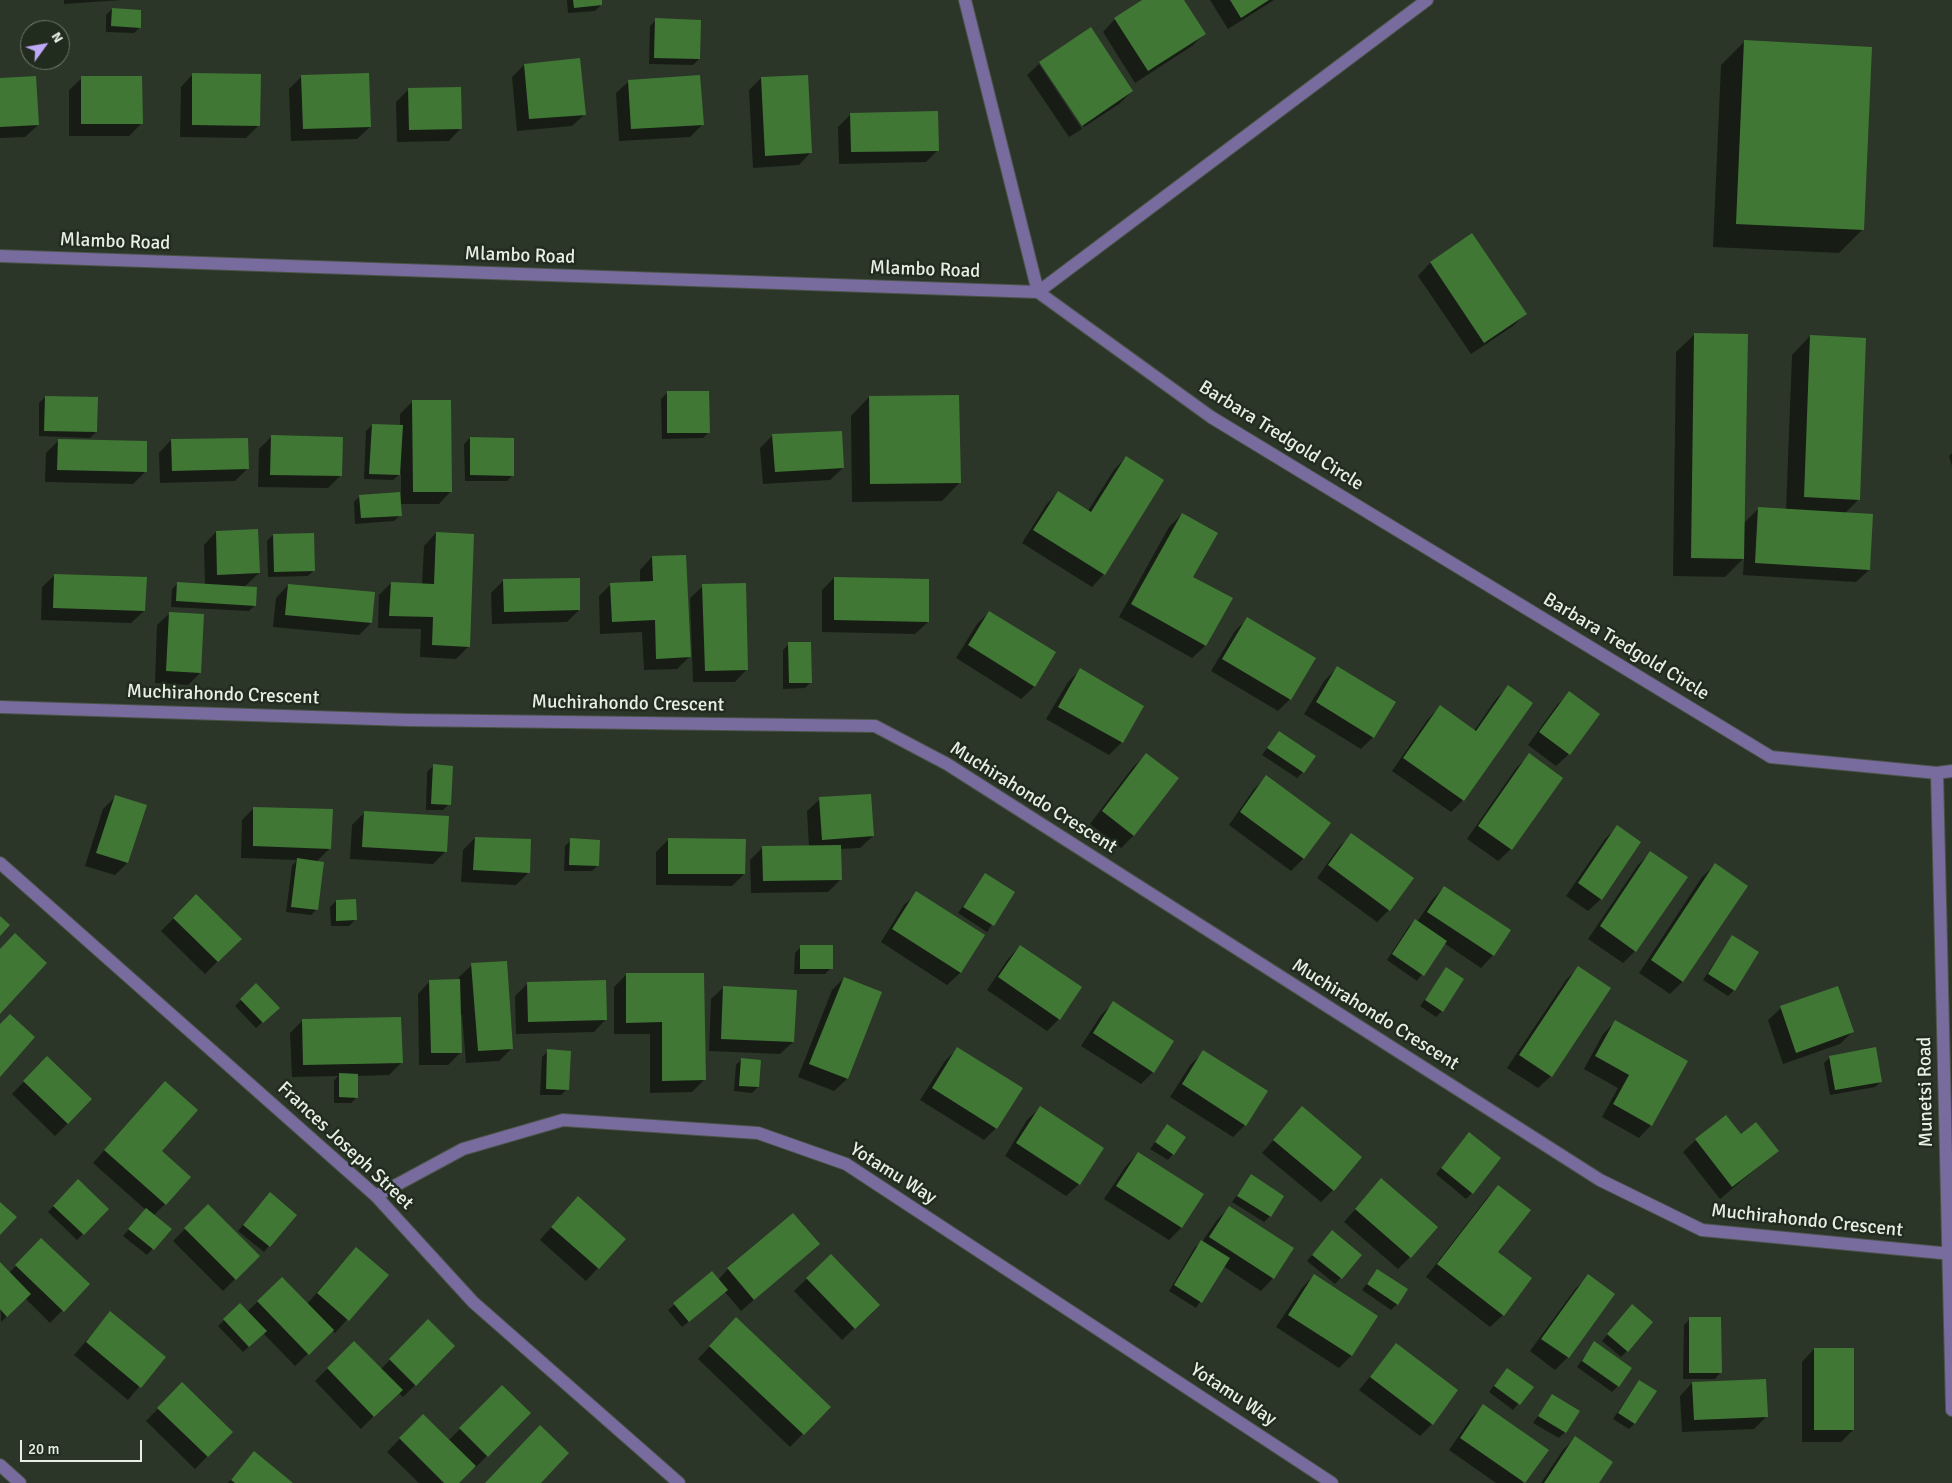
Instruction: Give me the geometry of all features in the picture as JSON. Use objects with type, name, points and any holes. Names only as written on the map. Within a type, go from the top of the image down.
[{"type":"street","points":[[965,0],[1038,292],[1426,0]]},
{"type":"street","name":"Mlambo Road","points":[[0,256],[1038,292]]},
{"type":"street","name":"Barbara Tredgold Circle","points":[[1038,292],[1211,417],[1771,756],[1937,773],[1952,771]]},
{"type":"street","name":"Muchirahondo Crescent","points":[[0,707],[408,720],[875,726],[947,764],[1609,1184],[1702,1230],[1950,1254]]},
{"type":"street","name":"Munetsi Road","points":[[1937,773],[1950,1254],[1952,1410]]},
{"type":"street","name":"Frances Joseph Street","points":[[0,863],[376,1196],[472,1302],[679,1483]]},
{"type":"street","name":"Yotamu Way","points":[[376,1196],[463,1149],[564,1120],[758,1133],[846,1164],[1332,1483]]},
{"type":"street","points":[[0,1465],[20,1483]]},
{"type":"building","points":[[573,0],[602,0],[602,5],[574,8]]},
{"type":"building","points":[[1142,0],[1184,0],[1206,34],[1148,71],[1114,18]]},
{"type":"building","points":[[1230,0],[1269,0],[1241,18]]},
{"type":"building","points":[[112,8],[141,10],[141,28],[111,26]]},
{"type":"building","points":[[655,18],[701,20],[700,59],[654,58]]},
{"type":"building","points":[[1091,27],[1133,91],[1082,126],[1039,62]]},
{"type":"building","points":[[1744,40],[1872,47],[1864,230],[1736,224]]},
{"type":"building","points":[[580,58],[586,115],[529,119],[524,64]]},
{"type":"building","points":[[192,73],[261,74],[260,126],[192,125]]},
{"type":"building","points":[[369,73],[371,127],[303,129],[301,75]]},
{"type":"building","points":[[700,75],[704,125],[631,129],[628,80]]},
{"type":"building","points":[[808,75],[812,153],[765,156],[761,77]]},
{"type":"building","points":[[36,76],[39,125],[0,127],[0,78]]},
{"type":"building","points":[[81,76],[142,76],[143,124],[81,124]]},
{"type":"building","points":[[461,87],[462,129],[409,130],[408,88]]},
{"type":"building","points":[[938,111],[939,151],[851,152],[850,113]]},
{"type":"building","points":[[1472,233],[1527,314],[1484,343],[1430,262]]},
{"type":"building","points":[[1694,333],[1748,334],[1744,559],[1691,558]]},
{"type":"building","points":[[1810,335],[1866,338],[1860,500],[1804,497]]},
{"type":"building","points":[[667,391],[709,391],[710,433],[667,433]]},
{"type":"building","points":[[959,395],[961,483],[870,484],[869,396]]},
{"type":"building","points":[[45,396],[98,397],[97,432],[44,431]]},
{"type":"building","points":[[412,400],[451,400],[452,492],[413,492]]},
{"type":"building","points":[[372,424],[403,425],[400,475],[369,474]]},
{"type":"building","points":[[842,431],[844,468],[775,472],[772,434]]},
{"type":"building","points":[[271,435],[343,437],[342,476],[270,475]]},
{"type":"building","points":[[470,437],[514,438],[514,476],[470,475]]},
{"type":"building","points":[[248,438],[249,469],[172,471],[171,439]]},
{"type":"building","points":[[58,439],[147,441],[147,472],[57,470]]},
{"type":"building","points":[[1126,456],[1164,480],[1105,575],[1033,530],[1058,491],[1091,512]]},
{"type":"building","points":[[400,492],[402,516],[361,518],[359,495]]},
{"type":"building","points":[[1758,507],[1873,514],[1870,570],[1755,563]]},
{"type":"building","points":[[1182,513],[1218,533],[1193,577],[1233,598],[1206,646],[1131,604]]},
{"type":"building","points":[[258,529],[260,573],[217,575],[216,531]]},
{"type":"building","points":[[436,532],[474,534],[470,647],[432,645],[433,617],[389,616],[391,582],[434,584]]},
{"type":"building","points":[[314,533],[315,571],[274,572],[273,534]]},
{"type":"building","points":[[686,555],[691,657],[656,659],[655,620],[612,622],[610,583],[653,581],[652,556]]},
{"type":"building","points":[[54,574],[147,577],[145,611],[53,608]]},
{"type":"building","points":[[834,577],[929,579],[929,622],[834,620]]},
{"type":"building","points":[[580,578],[580,610],[504,612],[503,579]]},
{"type":"building","points":[[177,582],[257,587],[256,606],[176,601]]},
{"type":"building","points":[[746,583],[748,670],[705,671],[702,584]]},
{"type":"building","points":[[288,584],[375,592],[372,623],[285,615]]},
{"type":"building","points":[[989,611],[1056,652],[1035,687],[968,645]]},
{"type":"building","points":[[169,612],[204,614],[201,673],[166,671]]},
{"type":"building","points":[[1247,617],[1316,658],[1291,700],[1222,659]]},
{"type":"building","points":[[788,642],[811,642],[812,683],[789,683]]},
{"type":"building","points":[[1337,666],[1396,702],[1374,738],[1316,702]]},
{"type":"building","points":[[1080,668],[1144,706],[1123,743],[1058,707]]},
{"type":"building","points":[[1508,685],[1533,703],[1464,801],[1403,758],[1440,705],[1476,731]]},
{"type":"building","points":[[1569,691],[1600,714],[1570,755],[1539,732]]},
{"type":"building","points":[[1279,731],[1316,756],[1304,773],[1267,748]]},
{"type":"building","points":[[1146,753],[1179,778],[1134,836],[1102,811]]},
{"type":"building","points":[[1529,753],[1563,778],[1512,850],[1478,826]]},
{"type":"building","points":[[433,764],[453,766],[451,805],[431,804]]},
{"type":"building","points":[[1266,775],[1331,823],[1304,859],[1240,812]]},
{"type":"building","points":[[871,794],[874,836],[822,840],[819,797]]},
{"type":"building","points":[[115,795],[147,805],[128,863],[96,853]]},
{"type":"building","points":[[253,807],[333,809],[331,849],[253,846]]},
{"type":"building","points":[[364,811],[449,816],[447,852],[362,847]]},
{"type":"building","points":[[1617,825],[1641,842],[1602,900],[1578,883]]},
{"type":"building","points":[[1351,833],[1414,878],[1390,911],[1328,865]]},
{"type":"building","points":[[475,837],[531,839],[530,873],[473,870]]},
{"type":"building","points":[[570,838],[600,840],[599,866],[569,865]]},
{"type":"building","points":[[668,838],[746,839],[745,874],[668,874]]},
{"type":"building","points":[[841,845],[842,880],[763,881],[762,846]]},
{"type":"building","points":[[1650,851],[1688,877],[1636,952],[1600,926]]},
{"type":"building","points":[[297,858],[324,862],[318,910],[291,907]]},
{"type":"building","points":[[1715,863],[1748,886],[1683,982],[1651,960]]},
{"type":"building","points":[[985,873],[1015,892],[994,926],[963,907]]},
{"type":"building","points":[[1444,886],[1511,930],[1494,956],[1427,912]]},
{"type":"building","points":[[916,891],[985,935],[961,973],[892,929]]},
{"type":"building","points":[[196,894],[242,939],[218,962],[173,918]]},
{"type":"building","points":[[356,899],[357,920],[336,921],[336,900]]},
{"type":"building","points":[[0,916],[10,925],[0,936]]},
{"type":"building","points":[[1415,919],[1447,941],[1424,976],[1392,954]]},
{"type":"building","points":[[15,933],[47,963],[0,1014],[0,949]]},
{"type":"building","points":[[1732,935],[1759,952],[1735,991],[1708,974]]},
{"type":"building","points":[[800,945],[833,945],[833,969],[800,969]]},
{"type":"building","points":[[1020,945],[1082,987],[1060,1020],[998,977]]},
{"type":"building","points":[[507,961],[513,1049],[478,1051],[471,963]]},
{"type":"building","points":[[1578,966],[1611,988],[1552,1077],[1519,1055]]},
{"type":"building","points":[[1446,967],[1464,979],[1443,1012],[1425,1000]]},
{"type":"building","points":[[626,973],[704,973],[706,1080],[662,1081],[662,1022],[626,1023]]},
{"type":"building","points":[[844,977],[882,992],[848,1079],[809,1064]]},
{"type":"building","points":[[460,979],[462,1053],[431,1053],[429,980]]},
{"type":"building","points":[[606,980],[607,1020],[528,1022],[527,982]]},
{"type":"building","points":[[256,983],[280,1008],[263,1023],[240,999]]},
{"type":"building","points":[[723,986],[797,990],[794,1042],[721,1039]]},
{"type":"building","points":[[1838,986],[1854,1032],[1796,1053],[1780,1006]]},
{"type":"building","points":[[1113,1001],[1174,1041],[1154,1073],[1093,1033]]},
{"type":"building","points":[[10,1014],[35,1037],[0,1077],[0,1024]]},
{"type":"building","points":[[401,1017],[403,1063],[303,1065],[302,1019]]},
{"type":"building","points":[[1615,1020],[1688,1061],[1652,1126],[1613,1104],[1629,1075],[1595,1056]]},
{"type":"building","points":[[957,1047],[1023,1088],[997,1129],[932,1088]]},
{"type":"building","points":[[1876,1047],[1882,1082],[1835,1090],[1829,1056]]},
{"type":"building","points":[[547,1049],[571,1051],[569,1090],[546,1089]]},
{"type":"building","points":[[1203,1050],[1268,1091],[1246,1126],[1182,1084]]},
{"type":"building","points":[[47,1056],[92,1099],[68,1124],[23,1081]]},
{"type":"building","points":[[741,1058],[761,1060],[759,1087],[739,1086]]},
{"type":"building","points":[[339,1073],[358,1074],[358,1098],[339,1097]]},
{"type":"building","points":[[165,1081],[198,1110],[162,1151],[191,1177],[166,1205],[104,1150]]},
{"type":"building","points":[[1040,1106],[1104,1148],[1080,1185],[1016,1143]]},
{"type":"building","points":[[1302,1106],[1362,1157],[1334,1191],[1273,1140]]},
{"type":"building","points":[[1726,1115],[1741,1134],[1756,1122],[1779,1151],[1732,1187],[1695,1139]]},
{"type":"building","points":[[1167,1124],[1186,1137],[1174,1155],[1155,1142]]},
{"type":"building","points":[[1469,1132],[1501,1158],[1473,1194],[1441,1168]]},
{"type":"building","points":[[1138,1152],[1204,1194],[1182,1228],[1116,1186]]},
{"type":"building","points":[[1251,1174],[1284,1196],[1271,1217],[1237,1196]]},
{"type":"building","points":[[1381,1178],[1438,1227],[1411,1258],[1355,1209]]},
{"type":"building","points":[[78,1179],[109,1209],[84,1235],[53,1206]]},
{"type":"building","points":[[1498,1185],[1531,1210],[1498,1252],[1532,1278],[1504,1316],[1437,1264]]},
{"type":"building","points":[[270,1192],[297,1215],[270,1247],[243,1225]]},
{"type":"building","points":[[578,1196],[626,1239],[599,1269],[551,1227]]},
{"type":"building","points":[[0,1202],[17,1217],[0,1235]]},
{"type":"building","points":[[208,1204],[260,1256],[236,1280],[184,1228]]},
{"type":"building","points":[[1229,1206],[1294,1248],[1274,1279],[1209,1237]]},
{"type":"building","points":[[146,1208],[172,1229],[154,1250],[128,1229]]},
{"type":"building","points":[[793,1213],[820,1244],[754,1300],[727,1268]]},
{"type":"building","points":[[1332,1230],[1362,1255],[1342,1279],[1312,1255]]},
{"type":"building","points":[[41,1238],[90,1284],[64,1312],[15,1265]]},
{"type":"building","points":[[1201,1240],[1230,1258],[1202,1303],[1174,1285]]},
{"type":"building","points":[[356,1247],[389,1275],[349,1321],[317,1293]]},
{"type":"building","points":[[831,1254],[880,1305],[855,1329],[806,1278]]},
{"type":"building","points":[[0,1262],[31,1294],[7,1317],[0,1309]]},
{"type":"building","points":[[1377,1269],[1408,1289],[1398,1305],[1367,1284]]},
{"type":"building","points":[[712,1271],[728,1290],[689,1322],[673,1303]]},
{"type":"building","points":[[1314,1274],[1378,1316],[1352,1356],[1288,1315]]},
{"type":"building","points":[[1588,1274],[1615,1294],[1569,1358],[1541,1339]]},
{"type":"building","points":[[282,1277],[334,1330],[309,1355],[257,1301]]},
{"type":"building","points":[[240,1303],[267,1331],[249,1347],[223,1319]]},
{"type":"building","points":[[1632,1304],[1653,1322],[1628,1352],[1607,1334]]},
{"type":"building","points":[[110,1311],[166,1357],[141,1388],[86,1342]]},
{"type":"building","points":[[736,1317],[831,1407],[804,1435],[709,1346]]},
{"type":"building","points":[[1689,1317],[1721,1317],[1722,1373],[1689,1373]]},
{"type":"building","points":[[428,1319],[455,1346],[416,1386],[389,1359]]},
{"type":"building","points":[[354,1341],[403,1390],[374,1417],[327,1368]]},
{"type":"building","points":[[1594,1341],[1632,1368],[1619,1387],[1582,1361]]},
{"type":"building","points":[[1396,1343],[1458,1390],[1433,1425],[1370,1377]]},
{"type":"building","points":[[1814,1348],[1854,1348],[1854,1430],[1814,1430]]},
{"type":"building","points":[[1507,1368],[1534,1387],[1520,1405],[1494,1386]]},
{"type":"building","points":[[1766,1379],[1768,1417],[1694,1420],[1692,1382]]},
{"type":"building","points":[[1639,1380],[1657,1391],[1635,1424],[1618,1413]]},
{"type":"building","points":[[182,1382],[233,1432],[208,1457],[157,1408]]},
{"type":"building","points":[[502,1385],[531,1413],[488,1457],[459,1428]]},
{"type":"building","points":[[1552,1394],[1580,1411],[1566,1433],[1538,1416]]},
{"type":"building","points":[[1483,1404],[1549,1450],[1525,1483],[1460,1438]]},
{"type":"building","points":[[423,1414],[476,1466],[459,1483],[444,1483],[399,1438]]},
{"type":"building","points":[[540,1425],[569,1453],[541,1483],[485,1483]]},
{"type":"building","points":[[1575,1436],[1613,1462],[1599,1483],[1544,1483]]},
{"type":"building","points":[[254,1451],[293,1483],[235,1483],[231,1480]]}]
